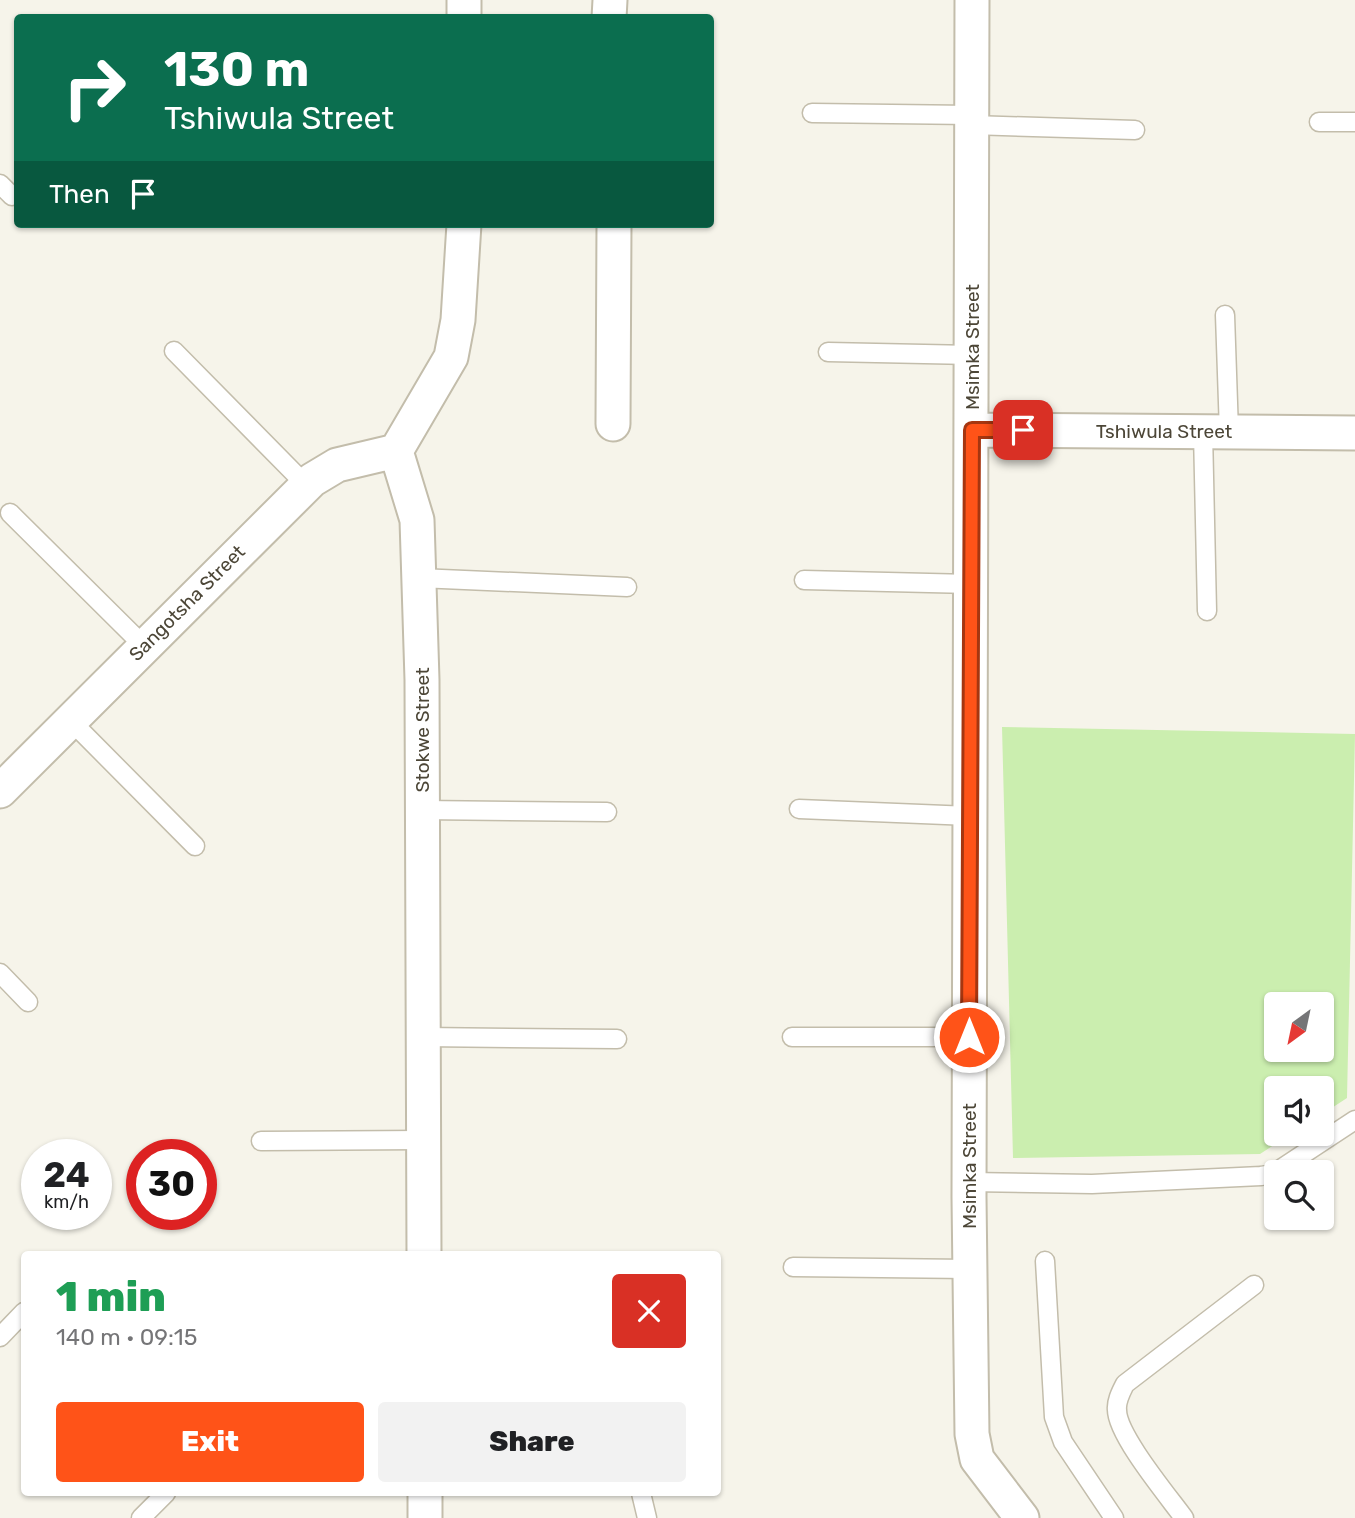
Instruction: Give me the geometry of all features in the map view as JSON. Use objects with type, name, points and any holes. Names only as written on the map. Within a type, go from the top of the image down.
[{"type":"street","name":"Msimka Street","points":[[972,0],[969,1037],[972,1434],[976,1459],[1023,1518]]},
{"type":"street","points":[[396,451],[451,357],[458,320],[464,228]]},
{"type":"street","points":[[613,424],[614,228]]},
{"type":"street","name":"Tshiwula Street","points":[[972,430],[1355,433]]},
{"type":"street","name":"Sangotsha Street","points":[[0,791],[306,485],[337,465],[396,451]]},
{"type":"street","name":"Stokwe Street","points":[[396,451],[417,520],[422,810],[424,1251]]},
{"type":"street","points":[[425,1496],[425,1518]]},
{"type":"lane","points":[[812,113],[1135,130]]},
{"type":"lane","points":[[1319,122],[1355,122]]},
{"type":"lane","points":[[1207,611],[1225,315]]},
{"type":"lane","points":[[174,351],[306,485]]},
{"type":"lane","points":[[828,352],[972,355]]},
{"type":"lane","points":[[10,513],[144,646]]},
{"type":"lane","points":[[419,578],[627,587]]},
{"type":"lane","points":[[804,580],[971,584]]},
{"type":"lane","points":[[70,720],[195,846]]},
{"type":"lane","points":[[799,809],[970,816]]},
{"type":"lane","points":[[422,810],[607,812]]},
{"type":"lane","points":[[0,973],[28,1002]]},
{"type":"lane","points":[[423,1037],[617,1040]]},
{"type":"lane","points":[[792,1037],[969,1037]]},
{"type":"lane","points":[[969,1182],[1092,1184],[1261,1176],[1273,1174],[1355,1120]]},
{"type":"lane","points":[[261,1141],[423,1140]]},
{"type":"lane","points":[[1045,1261],[1054,1417],[1063,1442],[1114,1518]]},
{"type":"lane","points":[[793,1267],[969,1269]]},
{"type":"lane","points":[[1184,1518],[1126,1437],[1116,1409],[1120,1395],[1125,1384],[1254,1285]]},
{"type":"lane","points":[[0,1337],[21,1315]]},
{"type":"lane","points":[[141,1518],[163,1496]]},
{"type":"lane","points":[[642,1496],[647,1518]]},
{"type":"green space","points":[[1002,727],[1355,734],[1347,1098],[1334,1106],[1334,1076],[1264,1076],[1264,1146],[1272,1146],[1260,1154],[1013,1158]]},
{"type":"route","points":[[969,1037],[972,430],[1023,430]]}]
